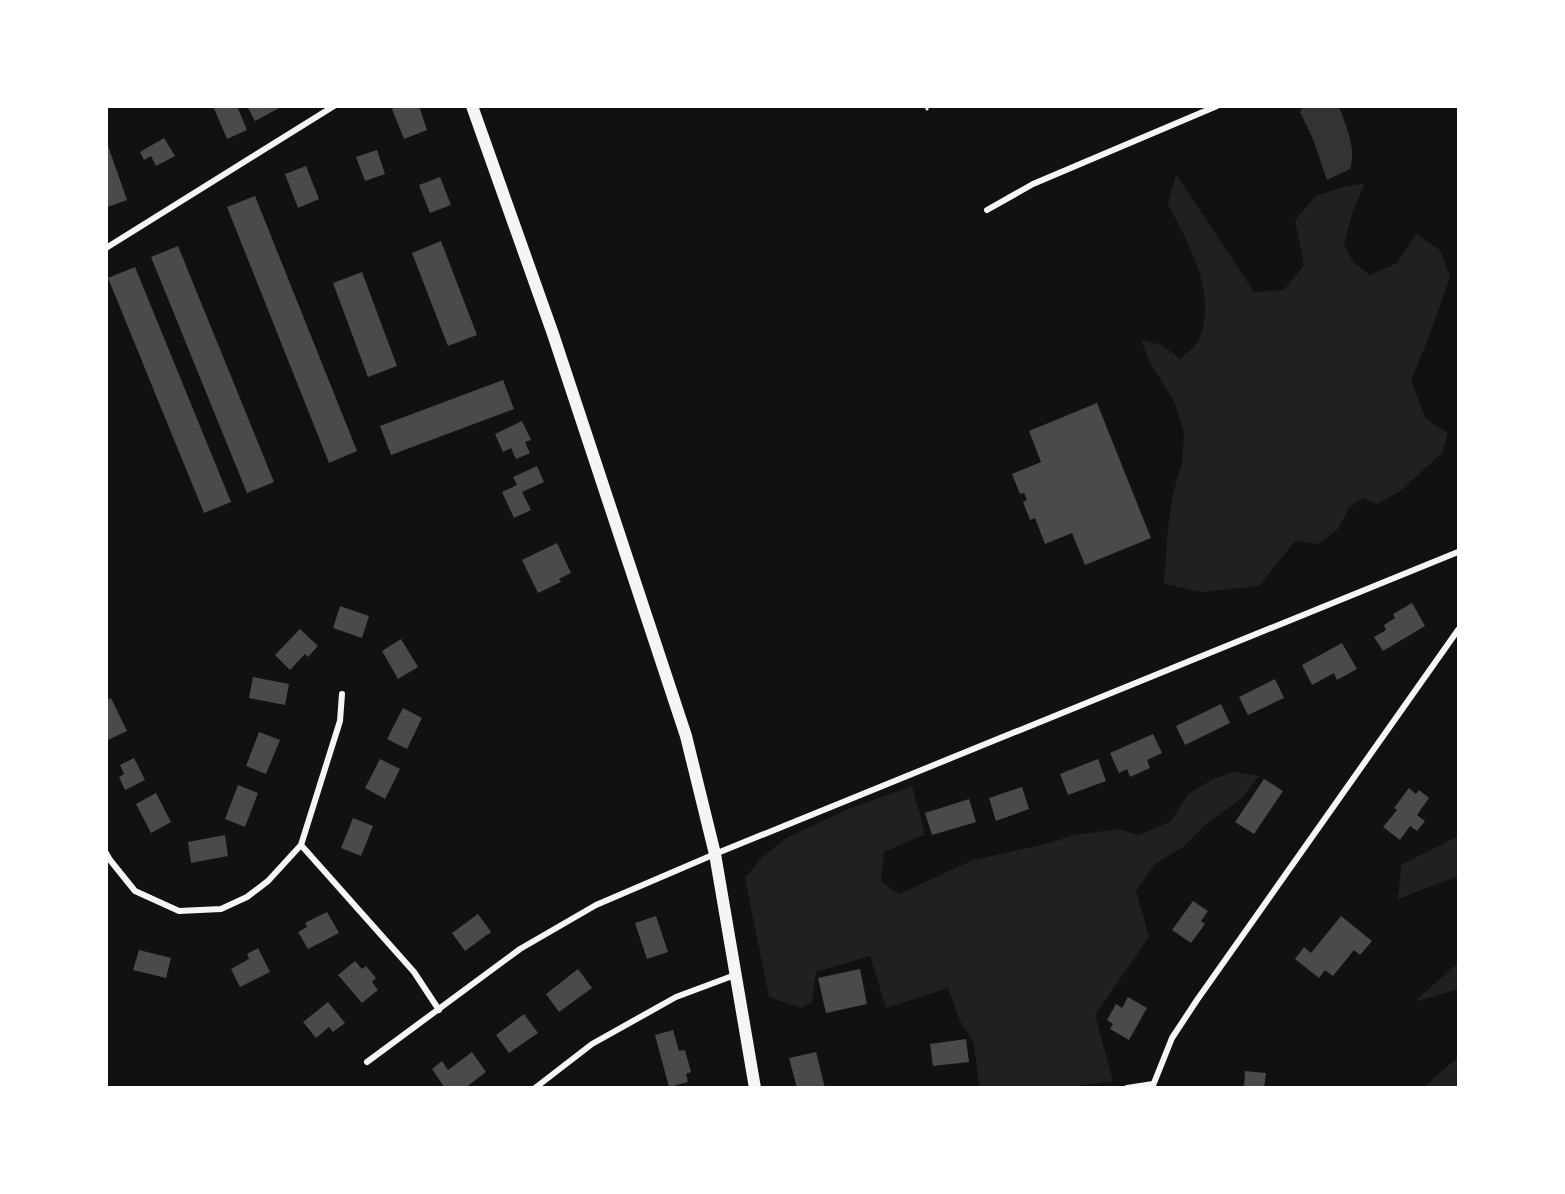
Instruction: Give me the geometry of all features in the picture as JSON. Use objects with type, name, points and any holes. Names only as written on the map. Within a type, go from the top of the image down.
[{"type":"main road","points":[[472,106],[553,334],[686,736],[714,854],[755,1088]]},
{"type":"street","points":[[106,248],[334,106]]},
{"type":"street","points":[[987,210],[1033,184],[1217,106]]},
{"type":"street","points":[[367,1062],[520,949],[596,905],[714,854],[1458,552]]},
{"type":"street","points":[[1127,1088],[1152,1086],[1172,1038],[1197,1000],[1458,630]]},
{"type":"street","points":[[106,853],[135,891],[179,911],[221,909],[247,897],[268,880],[301,845],[340,721],[342,694]]},
{"type":"street","points":[[301,845],[414,972],[439,1010]]},
{"type":"street","points":[[535,1088],[592,1044],[676,997],[735,975]]},
{"type":"shaded area","points":[[1303,107],[1339,107],[1351,146],[1350,169],[1327,180],[1313,139],[1300,112]]},
{"type":"shaded area","points":[[1176,174],[1254,292],[1284,290],[1304,265],[1295,220],[1316,196],[1365,183],[1353,211],[1344,244],[1353,262],[1370,275],[1397,263],[1416,234],[1440,250],[1450,277],[1411,381],[1426,419],[1448,433],[1442,453],[1399,492],[1377,504],[1363,498],[1349,508],[1338,529],[1319,544],[1295,541],[1259,586],[1201,592],[1164,584],[1168,527],[1173,493],[1182,464],[1184,433],[1174,401],[1149,361],[1141,340],[1162,345],[1180,359],[1198,342],[1204,322],[1205,304],[1203,287],[1192,252],[1168,204]]},
{"type":"shaded area","points":[[1234,772],[1259,776],[1242,798],[1205,825],[1183,847],[1155,864],[1136,891],[1149,937],[1095,1015],[1113,1081],[1072,1087],[979,1087],[974,1043],[960,1021],[948,988],[886,1008],[870,956],[816,972],[812,1002],[801,1008],[769,997],[745,878],[762,857],[786,838],[848,809],[912,786],[925,834],[884,852],[881,881],[899,894],[973,860],[1050,843],[1074,835],[1118,829],[1139,835],[1171,821],[1188,794],[1213,779]]},
{"type":"shaded area","points":[[1458,836],[1458,876],[1398,899],[1401,865]]},
{"type":"shaded area","points":[[1458,963],[1458,989],[1414,1002]]},
{"type":"shaded area","points":[[1458,1057],[1458,1087],[1424,1087]]},
{"type":"building","points":[[213,106],[237,106],[247,130],[227,139]]},
{"type":"building","points":[[247,106],[283,106],[255,121]]},
{"type":"building","points":[[398,106],[419,106],[427,130],[404,139],[392,109]]},
{"type":"building","points":[[164,138],[175,156],[156,166],[151,156],[144,160],[140,152]]},
{"type":"building","points":[[107,143],[127,200],[107,207],[106,205]]},
{"type":"building","points":[[377,150],[385,174],[365,181],[356,157]]},
{"type":"building","points":[[306,166],[319,199],[298,208],[285,174]]},
{"type":"building","points":[[440,177],[451,205],[430,213],[419,185]]},
{"type":"building","points":[[255,196],[357,451],[329,463],[227,207]]},
{"type":"building","points":[[441,241],[477,335],[448,346],[412,253]]},
{"type":"building","points":[[178,246],[274,482],[247,493],[151,257]]},
{"type":"building","points":[[135,267],[231,502],[204,513],[108,278]]},
{"type":"building","points":[[362,272],[397,366],[368,377],[333,283]]},
{"type":"building","points":[[503,380],[514,409],[391,455],[380,426]]},
{"type":"building","points":[[1097,403],[1151,538],[1085,565],[1072,533],[1045,544],[1035,518],[1030,520],[1023,502],[1027,500],[1024,493],[1020,494],[1012,474],[1041,462],[1029,431]]},
{"type":"building","points":[[522,421],[531,440],[525,442],[530,453],[516,459],[511,448],[503,452],[495,434]]},
{"type":"building","points":[[537,466],[544,482],[522,492],[531,510],[514,518],[502,492],[517,485],[513,477]]},
{"type":"building","points":[[557,543],[571,573],[559,579],[561,582],[538,593],[522,560]]},
{"type":"building","points":[[1412,603],[1425,626],[1383,651],[1374,637],[1386,630],[1384,625],[1395,618],[1393,614]]},
{"type":"building","points":[[340,606],[369,616],[362,638],[333,628]]},
{"type":"building","points":[[300,629],[318,646],[308,657],[305,654],[290,670],[275,655]]},
{"type":"building","points":[[401,639],[418,667],[398,679],[382,651]]},
{"type":"building","points":[[1342,643],[1357,669],[1337,680],[1334,673],[1312,685],[1302,665]]},
{"type":"building","points":[[253,677],[289,684],[285,705],[249,698]]},
{"type":"building","points":[[1275,679],[1284,698],[1248,715],[1239,697]]},
{"type":"building","points":[[111,698],[127,731],[106,741],[106,700]]},
{"type":"building","points":[[1221,704],[1230,723],[1185,745],[1176,726]]},
{"type":"building","points":[[403,708],[422,718],[407,749],[387,739]]},
{"type":"building","points":[[259,732],[280,740],[266,774],[246,766]]},
{"type":"building","points":[[1153,734],[1162,753],[1147,760],[1150,768],[1130,777],[1127,769],[1119,773],[1110,753]]},
{"type":"building","points":[[134,758],[145,780],[125,790],[119,777],[124,774],[120,765]]},
{"type":"building","points":[[380,759],[400,769],[385,799],[365,788]]},
{"type":"building","points":[[1098,759],[1106,781],[1068,795],[1060,774]]},
{"type":"building","points":[[1264,779],[1283,791],[1254,834],[1235,822]]},
{"type":"building","points":[[238,785],[258,793],[245,827],[225,819]]},
{"type":"building","points":[[1022,787],[1029,809],[996,821],[989,798]]},
{"type":"building","points":[[1409,788],[1416,794],[1419,790],[1429,798],[1417,815],[1425,821],[1417,831],[1410,826],[1400,840],[1383,827],[1397,810],[1394,808]]},
{"type":"building","points":[[156,793],[171,822],[151,833],[136,804]]},
{"type":"building","points":[[969,799],[976,822],[932,835],[925,813]]},
{"type":"building","points":[[353,818],[373,826],[361,856],[341,848]]},
{"type":"building","points":[[225,835],[228,856],[191,863],[188,842]]},
{"type":"building","points":[[1193,901],[1208,911],[1201,921],[1205,924],[1191,943],[1172,930]]},
{"type":"building","points":[[327,912],[339,933],[308,949],[298,932],[307,927],[305,923]]},
{"type":"building","points":[[478,914],[491,932],[465,951],[452,933]]},
{"type":"building","points":[[656,916],[668,952],[647,959],[635,923]]},
{"type":"building","points":[[1341,916],[1372,941],[1360,955],[1354,950],[1333,976],[1325,970],[1319,978],[1295,959],[1304,947],[1311,953]]},
{"type":"building","points":[[258,948],[270,972],[240,987],[231,969],[249,959],[247,954]]},
{"type":"building","points":[[139,950],[171,958],[166,978],[133,970]]},
{"type":"building","points":[[355,961],[362,969],[366,966],[376,978],[372,982],[378,990],[362,1003],[338,975]]},
{"type":"building","points":[[578,969],[592,988],[559,1012],[546,994]]},
{"type":"building","points":[[860,969],[867,1004],[826,1013],[818,978]]},
{"type":"building","points":[[1128,997],[1147,1008],[1129,1040],[1110,1029],[1113,1024],[1107,1020],[1116,1004],[1122,1008]]},
{"type":"building","points":[[328,1002],[345,1023],[333,1032],[329,1027],[316,1038],[303,1022]]},
{"type":"building","points":[[524,1014],[538,1033],[509,1053],[496,1035]]},
{"type":"building","points":[[673,1030],[679,1051],[685,1050],[691,1072],[686,1074],[688,1082],[669,1087],[655,1035]]},
{"type":"building","points":[[966,1039],[969,1062],[933,1066],[930,1044]]},
{"type":"building","points":[[472,1052],[486,1072],[465,1088],[460,1086],[445,1088],[432,1069],[442,1061],[448,1070]]},
{"type":"building","points":[[816,1052],[825,1088],[797,1088],[789,1058]]},
{"type":"building","points":[[1245,1071],[1266,1073],[1264,1088],[1244,1088]]}]
